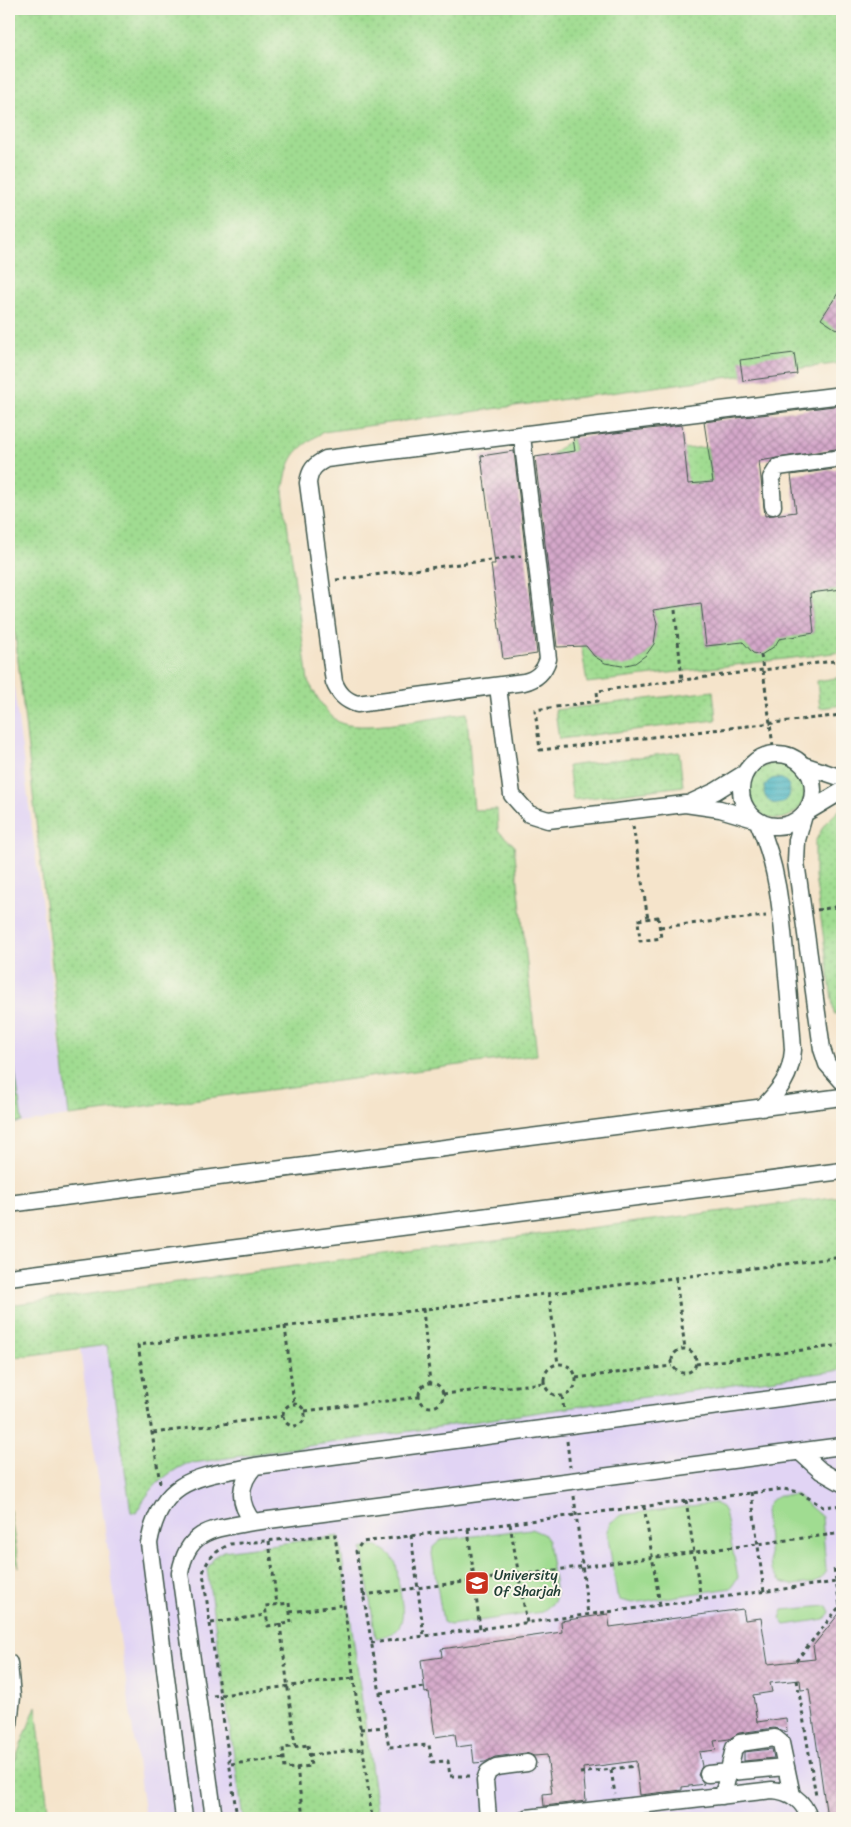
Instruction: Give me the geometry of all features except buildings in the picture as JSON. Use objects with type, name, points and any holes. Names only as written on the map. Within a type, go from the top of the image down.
[{"type":"street","points":[[522,436],[548,659],[545,667],[533,680],[498,686],[357,704],[342,697],[334,682],[308,483],[310,473],[316,464],[334,458],[842,396]]},
{"type":"street","points":[[774,506],[771,478],[778,467],[842,458]]},
{"type":"street","points":[[498,686],[512,795],[522,809],[537,818],[548,820],[686,804],[720,809],[770,826],[782,827],[794,823],[842,791]]},
{"type":"street","points":[[762,1108],[786,1080],[792,1064],[788,984],[781,914],[772,854],[756,820],[745,807],[740,792],[745,773],[752,763],[762,757],[774,754],[795,758],[810,773],[814,793],[805,814],[796,850],[822,1049],[827,1064],[842,1081]]},
{"type":"street","points":[[803,765],[842,778]]},
{"type":"street","points":[[686,804],[716,791],[745,773]]},
{"type":"street","points":[[788,984],[812,981]]},
{"type":"street","points":[[9,1204],[842,1097]]},
{"type":"street","points":[[9,1277],[842,1171]]},
{"type":"street","points":[[184,1818],[149,1542],[152,1526],[168,1497],[194,1478],[255,1466],[842,1390]]},
{"type":"street","points":[[214,1818],[180,1573],[183,1559],[189,1546],[199,1536],[211,1529],[253,1522],[842,1446]]},
{"type":"street","points":[[800,1452],[821,1471],[842,1483]]},
{"type":"street","points":[[253,1522],[245,1512],[241,1500],[241,1487],[246,1475],[255,1466]]},
{"type":"street","points":[[9,1663],[12,1696],[9,1724]]},
{"type":"street","points":[[724,1796],[727,1772],[733,1750],[736,1746],[775,1738],[781,1742],[792,1795]]},
{"type":"street","points":[[488,1818],[486,1776],[492,1768],[527,1763]]},
{"type":"street","points":[[708,1774],[785,1767]]},
{"type":"street","points":[[527,1818],[772,1790],[792,1795],[802,1804],[809,1818]]},
{"type":"path","points":[[321,582],[536,554]]},
{"type":"path","points":[[675,610],[682,680]]},
{"type":"path","points":[[761,655],[774,754]]},
{"type":"path","points":[[842,660],[597,690],[598,701],[535,710],[540,750],[842,715]]},
{"type":"path","points":[[630,810],[648,919]]},
{"type":"path","points":[[803,912],[842,906]]},
{"type":"path","points":[[660,927],[781,914]]},
{"type":"path","points":[[658,918],[661,938],[640,941],[638,920],[648,919],[658,918]]},
{"type":"path","points":[[168,1497],[160,1485],[138,1345],[842,1257]]},
{"type":"path","points":[[672,1366],[685,1374],[694,1368],[696,1364],[694,1354],[685,1348],[676,1278]]},
{"type":"path","points":[[549,1293],[558,1364]]},
{"type":"path","points":[[423,1309],[430,1383]]},
{"type":"path","points":[[285,1326],[294,1404]]},
{"type":"path","points":[[696,1364],[842,1346]]},
{"type":"path","points":[[672,1366],[674,1354],[685,1348]]},
{"type":"path","points":[[558,1364],[572,1369],[576,1378],[574,1388],[562,1396],[552,1394],[544,1383],[545,1372],[558,1364]]},
{"type":"path","points":[[576,1378],[672,1366]]},
{"type":"path","points":[[419,1397],[426,1407],[433,1408],[442,1400],[443,1394],[439,1386],[430,1383]]},
{"type":"path","points":[[419,1397],[422,1388],[430,1383]]},
{"type":"path","points":[[443,1394],[544,1383]]},
{"type":"path","points":[[562,1396],[588,1615]]},
{"type":"path","points":[[305,1411],[419,1397]]},
{"type":"path","points":[[294,1404],[300,1406],[305,1411],[303,1422],[297,1426],[286,1423],[283,1416],[287,1406],[294,1404]]},
{"type":"path","points":[[153,1433],[283,1416]]},
{"type":"path","points":[[363,1595],[842,1533],[841,1506],[823,1507],[799,1492],[783,1489],[366,1541],[357,1547],[363,1595],[389,1747],[429,1745],[432,1762],[448,1761],[450,1776],[486,1776]]},
{"type":"path","points":[[751,1492],[764,1592]]},
{"type":"path","points":[[686,1500],[701,1600]]},
{"type":"path","points":[[644,1506],[660,1606]]},
{"type":"path","points":[[510,1524],[526,1623]]},
{"type":"path","points":[[468,1529],[480,1629]]},
{"type":"path","points":[[237,1818],[203,1573],[207,1560],[216,1551],[230,1544],[335,1535],[372,1818]]},
{"type":"path","points":[[411,1535],[424,1637]]},
{"type":"path","points":[[269,1541],[277,1605]]},
{"type":"path","points":[[796,1661],[840,1606],[834,1568],[842,1567]]},
{"type":"path","points":[[372,1643],[836,1582]]},
{"type":"path","points":[[288,1603],[291,1623],[268,1626],[265,1606],[277,1605],[288,1603]]},
{"type":"path","points":[[290,1612],[344,1605]]},
{"type":"path","points":[[211,1623],[266,1616]]},
{"type":"path","points":[[280,1624],[295,1746]]},
{"type":"path","points":[[197,1698],[354,1678]]},
{"type":"path","points":[[797,1680],[817,1799]]},
{"type":"path","points":[[380,1693],[425,1687]]},
{"type":"path","points":[[360,1729],[386,1727]]},
{"type":"path","points":[[308,1745],[311,1766],[285,1769],[282,1748],[295,1746],[308,1745]]},
{"type":"path","points":[[309,1755],[363,1748]]},
{"type":"path","points":[[230,1764],[284,1758]]},
{"type":"path","points":[[580,1773],[636,1766]]},
{"type":"path","points":[[298,1768],[303,1818]]},
{"type":"shaded area","points":[[9,649],[69,1116],[9,1125]]},
{"type":"shaded area","name":"University Of Sharjah","points":[[842,1253],[842,1818],[145,1818],[80,1349]]},
{"type":"green space","points":[[9,9],[842,9],[842,363],[323,432],[305,444],[290,462],[283,492],[308,681],[324,708],[337,721],[347,725],[361,726],[399,723],[467,713],[474,810],[497,809],[498,831],[514,845],[537,1055],[69,1116],[9,580]]},
{"type":"green space","points":[[573,438],[594,602],[594,656],[608,663],[621,665],[633,663],[643,658],[655,638],[656,625],[653,610],[701,603],[706,646],[814,633],[810,593],[842,589],[842,652],[587,683],[552,454]]},
{"type":"green space","points":[[707,447],[713,482],[607,494],[684,449]]},
{"type":"green space","points":[[842,677],[842,705],[820,708],[817,681]]},
{"type":"green space","points":[[713,691],[716,720],[559,739],[555,710]]},
{"type":"green space","points":[[679,752],[683,786],[573,800],[568,766]]},
{"type":"green space","points":[[777,763],[788,765],[797,771],[803,780],[805,791],[803,802],[797,811],[788,817],[777,819],[766,817],[757,811],[751,802],[749,791],[751,780],[757,771],[766,765]]},
{"type":"green space","points":[[842,807],[842,1013],[834,1014],[815,876],[815,842],[824,825]]},
{"type":"green space","points":[[9,1027],[22,1122],[9,1124]]},
{"type":"green space","points":[[842,1196],[842,1370],[186,1464],[163,1478],[146,1497],[136,1513],[131,1512],[107,1345],[9,1358],[9,1305],[368,1256]]},
{"type":"green space","points":[[779,1495],[797,1495],[822,1517],[826,1571],[820,1579],[813,1583],[792,1585],[782,1582],[771,1570],[765,1511],[769,1502]]},
{"type":"green space","points":[[714,1503],[722,1507],[725,1512],[738,1577],[731,1588],[632,1603],[620,1600],[617,1595],[607,1531],[610,1523],[621,1515]]},
{"type":"green space","points":[[9,1505],[19,1567],[9,1552]]},
{"type":"green space","points":[[531,1529],[543,1534],[548,1541],[556,1595],[554,1602],[542,1612],[450,1625],[443,1622],[432,1554],[433,1547],[441,1540]]},
{"type":"green space","points":[[339,1536],[378,1816],[354,1818],[243,1818],[207,1569],[215,1556],[223,1551]]},
{"type":"green space","points":[[373,1546],[387,1552],[395,1561],[402,1604],[402,1620],[399,1626],[387,1635],[376,1638],[362,1549]]},
{"type":"green space","points":[[827,1606],[830,1612],[825,1619],[785,1625],[780,1618],[783,1610]]},
{"type":"green space","points":[[36,1706],[49,1818],[9,1818],[9,1776]]},
{"type":"water","points":[[777,778],[786,782],[790,791],[786,800],[777,804],[768,800],[764,791],[768,782]]},
{"type":"place","name":"University Of Sharjah","points":[[477,1583]]}]
